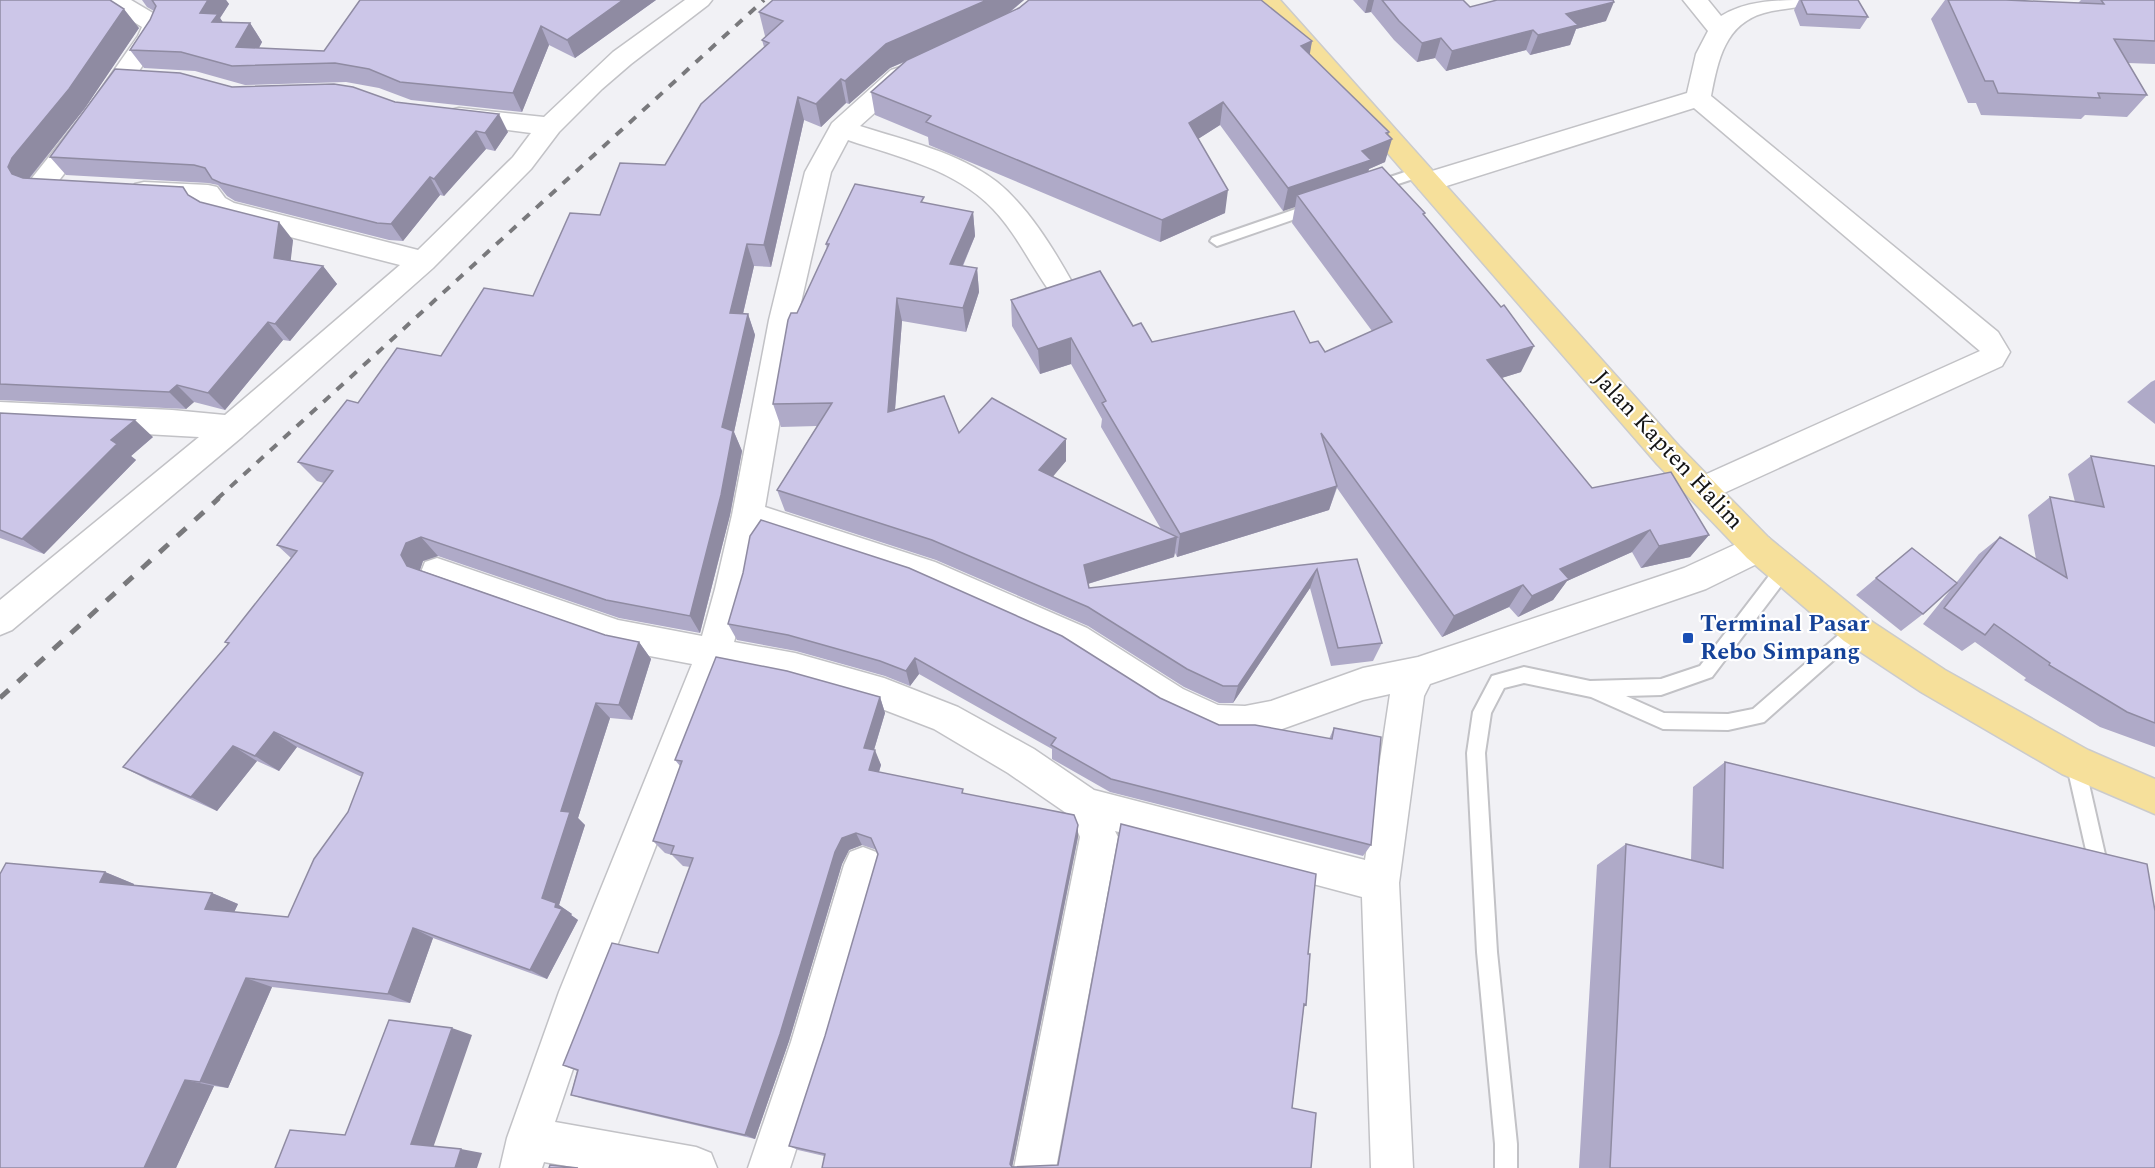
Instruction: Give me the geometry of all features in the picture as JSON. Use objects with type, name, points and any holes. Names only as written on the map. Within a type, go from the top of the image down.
[{"type":"main road","name":"Jalan Kapten Halim","points":[[1267,0],[1701,490],[1771,559],[1856,630],[1933,681],[2075,762],[2155,797]]},
{"type":"street","points":[[0,620],[231,428],[423,261],[522,163],[550,126],[622,58],[700,0]]},
{"type":"street","points":[[1695,0],[1719,29]]},
{"type":"street","points":[[1698,98],[1711,45],[1719,29],[1741,12],[1775,2],[1798,0]]},
{"type":"street","points":[[67,188],[41,185],[96,115],[150,37],[155,24],[125,5]]},
{"type":"street","points":[[696,1168],[525,1153],[579,992],[713,655],[732,589],[748,515],[783,321],[818,172],[841,129],[900,76],[930,62]]},
{"type":"street","points":[[122,77],[153,79]]},
{"type":"street","points":[[1424,177],[1698,98]]},
{"type":"street","points":[[1698,98],[1988,340],[1995,352],[1992,358],[1701,490]]},
{"type":"street","points":[[439,114],[550,126]]},
{"type":"street","points":[[841,129],[961,171],[980,182],[1003,203],[1058,282]]},
{"type":"street","points":[[115,190],[208,194],[215,206],[226,211],[423,261]]},
{"type":"street","points":[[0,414],[172,422],[231,428]]},
{"type":"street","points":[[748,515],[923,572],[1075,639],[1171,700],[1216,721],[1245,722],[1271,717],[1363,684],[1418,673],[1694,579],[1771,559]]},
{"type":"street","points":[[437,572],[618,635],[806,672],[884,694],[945,718],[1021,761],[1085,805],[1380,883]]},
{"type":"street","points":[[1392,1168],[1380,883],[1407,696],[1418,673]]},
{"type":"street","points":[[1035,1168],[1099,837],[1085,805]]},
{"type":"street","points":[[769,1168],[811,1042],[863,865]]},
{"type":"lane","points":[[1364,191],[1424,177]]},
{"type":"lane","points":[[1217,241],[1330,202]]},
{"type":"lane","points":[[1506,1168],[1506,1144],[1487,952],[1476,753],[1482,712],[1498,682],[1524,675],[1590,688],[1661,687],[1706,672],[1771,559]]},
{"type":"lane","points":[[1590,688],[1663,721],[1728,722],[1758,716],[1856,630]]},
{"type":"lane","points":[[2075,762],[2105,896]]},
{"type":"building","points":[[0,0],[110,0],[124,9],[69,89],[12,158],[8,167],[12,174],[23,178],[183,187],[188,195],[200,202],[279,222],[274,258],[323,266],[275,324],[268,322],[208,393],[177,385],[169,392],[0,384]]},
{"type":"building","points":[[152,0],[208,0],[200,13],[218,14],[212,22],[250,23],[236,47],[324,51],[360,0],[623,0],[567,40],[541,26],[513,93],[400,82],[369,69],[335,63],[232,66],[181,52],[130,50],[150,20],[156,6]]},
{"type":"building","points":[[773,0],[987,0],[886,44],[845,81],[841,79],[816,104],[798,97],[764,245],[747,244],[730,313],[748,314],[722,427],[733,431],[721,495],[690,616],[606,600],[421,537],[406,543],[401,555],[407,566],[605,635],[639,642],[619,705],[596,703],[561,811],[570,812],[542,898],[556,903],[555,907],[562,909],[530,970],[413,928],[388,994],[246,978],[200,1082],[185,1080],[144,1168],[0,1168],[0,874],[6,863],[105,872],[100,882],[212,893],[205,909],[288,917],[314,859],[348,812],[363,773],[274,732],[255,756],[233,746],[191,797],[123,767],[229,643],[225,642],[297,551],[277,545],[333,471],[298,462],[347,400],[358,403],[397,348],[441,356],[484,288],[533,296],[570,213],[600,215],[620,163],[665,165],[701,104],[769,43],[762,40],[783,21],[759,12]]},
{"type":"building","points":[[1029,0],[1261,0],[1312,41],[1301,46],[1389,132],[1386,133],[1392,139],[1362,151],[1371,160],[1288,188],[1223,102],[1189,123],[1228,190],[1162,220],[926,122],[931,116],[871,92],[907,60],[1019,8]]},
{"type":"building","points":[[1382,0],[1463,0],[1470,7],[1497,0],[1613,0],[1614,2],[1566,14],[1578,25],[1538,35],[1533,30],[1452,51],[1441,38],[1422,43],[1399,21]]},
{"type":"building","points":[[1801,0],[1858,0],[1868,17],[1807,14]]},
{"type":"building","points":[[1948,0],[2104,4],[2101,0],[2155,0],[2155,41],[2114,39],[2147,95],[2098,93],[2100,98],[1998,93],[1993,81],[1985,81]]},
{"type":"building","points":[[115,69],[180,73],[232,87],[334,84],[353,87],[395,102],[499,114],[485,133],[476,131],[434,179],[430,177],[391,224],[377,223],[221,183],[212,179],[205,168],[194,165],[50,157]]},
{"type":"building","points":[[1382,167],[1425,213],[1423,214],[1501,307],[1504,305],[1534,346],[1487,360],[1592,488],[1671,472],[1709,535],[1659,546],[1650,530],[1560,569],[1569,579],[1532,596],[1523,585],[1454,616],[1321,433],[1337,486],[1180,534],[1102,403],[1106,401],[1071,338],[1038,349],[1011,300],[1100,271],[1133,326],[1141,323],[1152,342],[1294,311],[1310,343],[1318,341],[1325,352],[1392,322],[1297,195]]},
{"type":"building","points":[[855,184],[924,197],[921,202],[973,212],[950,264],[977,268],[963,308],[897,298],[888,412],[944,396],[959,433],[992,398],[1066,439],[1039,470],[1177,537],[1084,565],[1089,588],[1357,559],[1382,643],[1338,648],[1317,569],[1238,686],[1223,686],[1187,669],[1088,607],[932,540],[777,490],[832,403],[773,404],[788,320],[791,313],[797,313],[829,244],[826,244]]},
{"type":"building","points":[[0,413],[135,420],[111,440],[117,444],[22,539],[0,530]]},
{"type":"building","points":[[2091,456],[2155,466],[2155,723],[2127,712],[2049,665],[2050,663],[1994,624],[1985,635],[1944,608],[2000,537],[2067,578],[2050,497],[2104,507]]},
{"type":"building","points":[[761,520],[909,568],[1062,636],[1160,698],[1219,725],[1255,725],[1332,739],[1334,728],[1381,737],[1371,845],[1111,779],[1051,745],[1056,738],[915,658],[906,671],[880,661],[788,635],[728,624],[743,573],[750,536]]},
{"type":"building","points":[[1912,548],[1957,583],[1923,614],[1876,578]]},
{"type":"building","points":[[716,657],[787,671],[880,697],[864,748],[875,750],[869,770],[963,789],[962,793],[1074,815],[1078,825],[1010,1164],[1012,1167],[1058,1165],[1121,824],[1316,874],[1308,954],[1310,954],[1306,1005],[1304,1004],[1292,1108],[1316,1113],[1311,1168],[822,1168],[825,1154],[789,1146],[825,1036],[878,854],[871,838],[856,833],[842,838],[835,852],[780,1034],[745,1135],[571,1095],[578,1070],[563,1065],[612,943],[658,953],[693,858],[671,854],[674,846],[653,841],[682,761],[675,760]]},
{"type":"building","points":[[1725,762],[2147,864],[2155,911],[2155,1168],[1610,1168],[1626,844],[1723,868]]},
{"type":"building","points":[[389,1020],[452,1028],[411,1144],[461,1149],[455,1168],[275,1168],[290,1130],[345,1135]]},
{"type":"building","points":[[550,1165],[578,1168],[549,1168]]},
{"type":"railway","points":[[217,499],[764,0]]},
{"type":"railway","points":[[0,698],[219,498]]},
{"type":"place","name":"Terminal Pasar Rebo Simpang","points":[[1688,638]]}]
